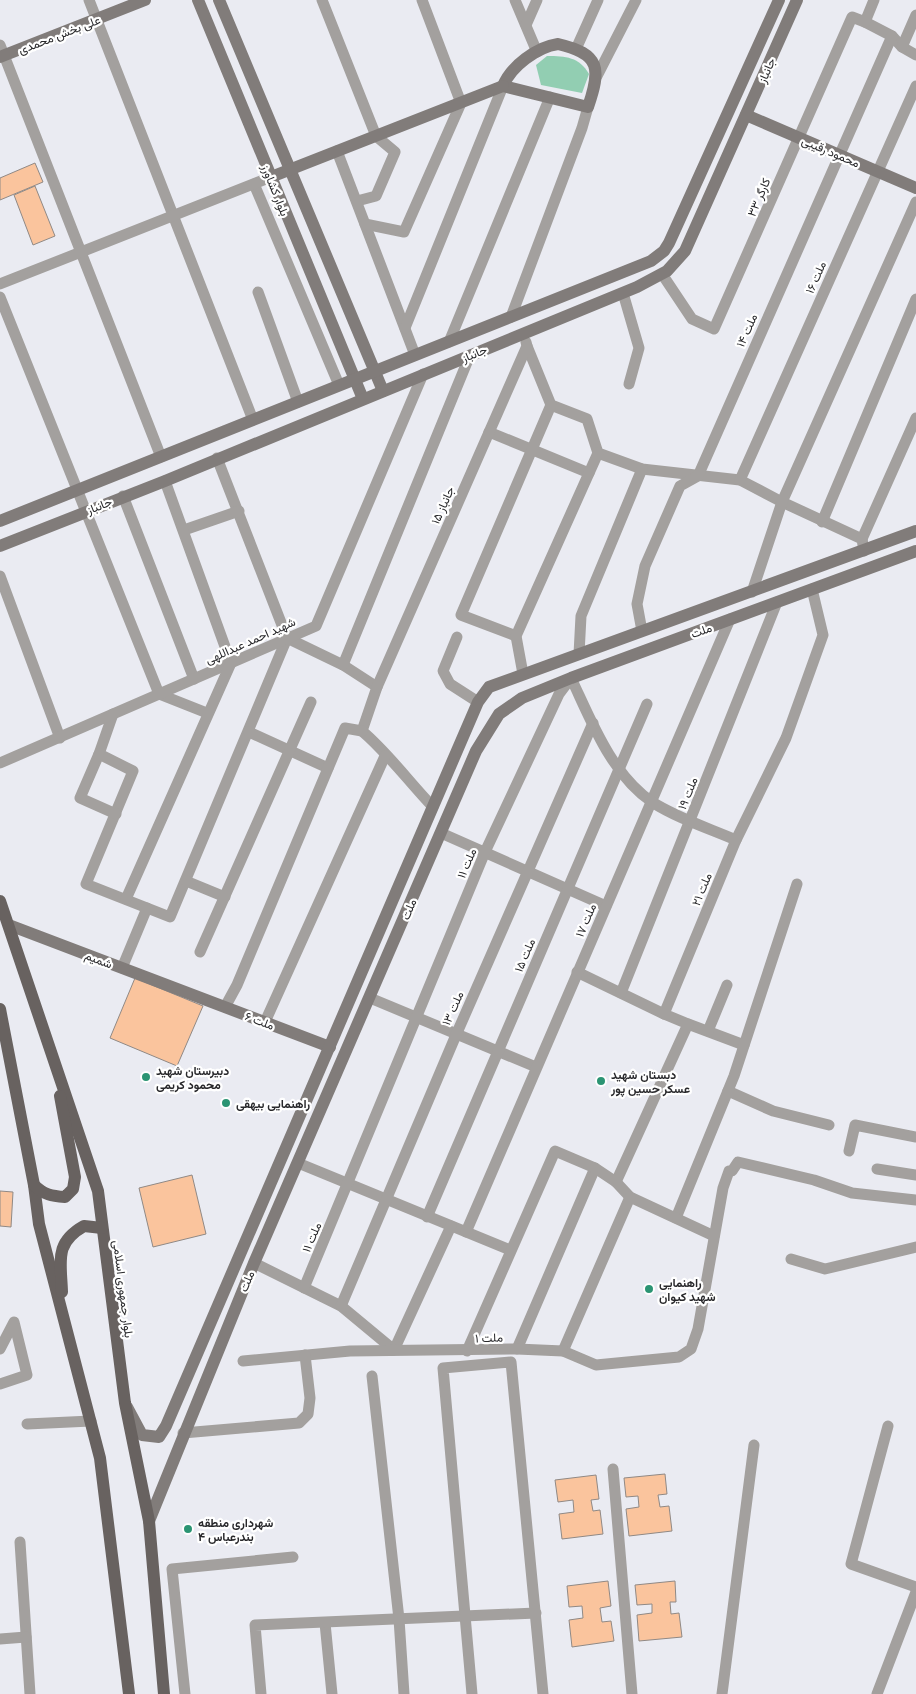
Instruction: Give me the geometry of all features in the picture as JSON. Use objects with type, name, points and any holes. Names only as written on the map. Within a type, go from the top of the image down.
[{"type":"main road","name":"علی بخش محمدی","points":[[1,52],[146,0]]},
{"type":"main road","name":"بلوار کشاورز","points":[[198,0],[363,399]]},
{"type":"main road","name":"بلوار کشاورز","points":[[219,0],[382,391]]},
{"type":"main road","name":"جانباز","points":[[0,521],[651,261],[664,251],[669,243],[726,121],[779,0]]},
{"type":"main road","name":"جانباز","points":[[0,546],[165,481],[217,458],[623,293],[662,274],[685,251],[797,0]]},
{"type":"main road","points":[[271,177],[503,86],[588,106],[597,76],[593,62],[582,50],[558,44],[549,45],[513,69],[503,86]]},
{"type":"main road","name":"محمود رقیبی","points":[[746,115],[916,188]]},
{"type":"main road","points":[[726,121],[741,128]]},
{"type":"main road","points":[[630,270],[637,287]]},
{"type":"main road","name":"ملت","points":[[166,1426],[478,702],[489,687],[752,592],[863,545],[916,532]]},
{"type":"main road","points":[[863,545],[871,568]]},
{"type":"main road","name":"ملت","points":[[149,1521],[183,1433],[254,1263],[476,751],[499,714],[522,698],[571,678],[916,551]]},
{"type":"main road","points":[[566,659],[571,678]]},
{"type":"main road","name":"بلوار جمهوری اسلامی","points":[[0,901],[52,1050],[98,1191],[125,1403],[149,1521],[164,1694]]},
{"type":"main road","name":"شمیم","points":[[8,924],[190,993]]},
{"type":"main road","name":"ملت ۶","points":[[190,993],[330,1047]]},
{"type":"main road","points":[[0,1009],[34,1185],[39,1224],[100,1458],[129,1694]]},
{"type":"main road","points":[[34,1185],[42,1193],[65,1197],[73,1189],[75,1177],[52,1050]]},
{"type":"main road","points":[[63,1316],[61,1256],[65,1240],[84,1226],[102,1228]]},
{"type":"main road","points":[[125,1403],[142,1435],[159,1437],[166,1426],[183,1433]]},
{"type":"main road","points":[[120,1694],[127,1679]]},
{"type":"street","points":[[89,0],[253,420]]},
{"type":"street","points":[[322,0],[376,136],[395,152],[376,196],[356,202]]},
{"type":"street","points":[[365,224],[404,232],[460,103],[422,0]]},
{"type":"street","points":[[515,0],[537,52]]},
{"type":"street","points":[[526,25],[537,0]]},
{"type":"street","points":[[576,48],[598,0]]},
{"type":"street","points":[[597,76],[636,0]]},
{"type":"street","points":[[874,0],[865,22],[892,36],[902,47],[916,55]]},
{"type":"street","points":[[902,47],[916,15]]},
{"type":"street","name":"کارگر ۳۳","points":[[662,274],[692,319],[714,329],[852,17],[865,22]]},
{"type":"street","name":"ملت ۱۴","points":[[698,476],[838,154],[892,36]]},
{"type":"street","points":[[1,52],[161,457]]},
{"type":"street","points":[[405,328],[503,86]]},
{"type":"street","name":"ملت ۱۶","points":[[740,480],[916,86]]},
{"type":"street","points":[[449,342],[550,98]]},
{"type":"street","points":[[511,317],[582,128],[588,106]]},
{"type":"street","points":[[337,151],[415,355]]},
{"type":"street","points":[[0,284],[271,177]]},
{"type":"street","points":[[254,184],[339,385]]},
{"type":"street","points":[[752,592],[782,502],[916,202]]},
{"type":"street","points":[[258,292],[298,402]]},
{"type":"street","points":[[623,293],[639,348],[630,384]]},
{"type":"street","points":[[0,297],[159,694],[207,713]]},
{"type":"street","points":[[822,522],[916,299]]},
{"type":"street","points":[[516,636],[461,615],[551,405],[523,333]]},
{"type":"street","name":"جانباز ۱۵","points":[[362,731],[377,687],[527,346]]},
{"type":"street","points":[[343,665],[470,355]]},
{"type":"street","name":"شهید احمد عبداللهی","points":[[0,763],[316,626],[423,374]]},
{"type":"street","points":[[523,674],[516,636],[598,453],[587,419],[551,405]]},
{"type":"street","points":[[598,453],[642,469],[740,480],[863,545],[916,418]]},
{"type":"street","points":[[489,432],[589,473]]},
{"type":"street","points":[[99,754],[133,771],[86,884],[170,918],[287,638],[217,458]]},
{"type":"street","points":[[579,654],[581,616],[642,469]]},
{"type":"street","points":[[642,631],[637,604],[645,566],[680,486],[698,476]]},
{"type":"street","points":[[126,900],[207,713],[231,663],[165,481]]},
{"type":"street","points":[[123,496],[194,679]]},
{"type":"street","points":[[184,530],[239,511]]},
{"type":"street","points":[[0,576],[60,738]]},
{"type":"street","name":"ملت ۲۱","points":[[664,1014],[736,840],[786,738],[823,635],[812,589]]},
{"type":"street","name":"ملت ۱۹","points":[[621,993],[777,602]]},
{"type":"street","name":"ملت ۱۷","points":[[466,1232],[730,619]]},
{"type":"street","points":[[457,637],[443,671],[450,684],[478,702]]},
{"type":"street","points":[[287,638],[343,665],[377,687]]},
{"type":"street","points":[[571,678],[593,723],[620,770],[651,801],[736,840]]},
{"type":"street","name":"ملت ۱۱","points":[[304,1288],[485,852],[559,694],[571,678]]},
{"type":"street","points":[[200,952],[311,702]]},
{"type":"street","name":"ملت ۱۵","points":[[427,1217],[647,704]]},
{"type":"street","points":[[113,714],[99,754],[80,798],[116,814]]},
{"type":"street","name":"ملت ۱۳","points":[[342,1306],[456,1035],[593,723]]},
{"type":"street","points":[[225,1007],[237,985],[345,728],[362,731],[378,745],[385,756],[433,807]]},
{"type":"street","points":[[249,732],[328,768]]},
{"type":"street","points":[[265,1022],[385,756]]},
{"type":"street","points":[[441,833],[606,906]]},
{"type":"street","points":[[186,880],[225,897]]},
{"type":"street","points":[[676,1218],[728,1091],[797,884]]},
{"type":"street","points":[[122,968],[148,908]]},
{"type":"street","points":[[577,972],[664,1014],[744,1045]]},
{"type":"street","points":[[708,1031],[727,985]]},
{"type":"street","points":[[370,998],[536,1067]]},
{"type":"street","points":[[616,1182],[688,1024]]},
{"type":"street","points":[[728,1091],[773,1111],[829,1125]]},
{"type":"street","points":[[849,1151],[855,1125],[916,1138]]},
{"type":"street","points":[[467,1351],[555,1151],[595,1168],[616,1182],[630,1197],[714,1236]]},
{"type":"street","name":"ملت ۱","points":[[243,1362],[305,1355],[394,1350],[467,1351],[517,1349],[563,1351],[596,1365],[678,1357],[691,1349],[698,1329],[723,1188],[728,1171],[732,1171],[738,1162],[814,1180],[852,1192],[916,1200]]},
{"type":"street","points":[[298,1163],[386,1201],[510,1250]]},
{"type":"street","points":[[517,1349],[595,1168]]},
{"type":"street","points":[[877,1169],[916,1175]]},
{"type":"street","points":[[563,1351],[630,1197]]},
{"type":"street","points":[[254,1263],[342,1306],[394,1350],[451,1226]]},
{"type":"street","points":[[791,1259],[825,1269],[916,1247]]},
{"type":"street","points":[[0,1349],[14,1322],[27,1375],[0,1384]]},
{"type":"street","points":[[183,1433],[299,1423],[308,1414],[310,1398],[305,1355]]},
{"type":"street","points":[[472,1694],[443,1368],[511,1362],[543,1694]]},
{"type":"street","points":[[372,1376],[399,1619],[404,1694]]},
{"type":"street","points":[[27,1424],[91,1421]]},
{"type":"street","points":[[888,1426],[851,1564],[916,1587]]},
{"type":"street","points":[[722,1694],[754,1445]]},
{"type":"street","points":[[613,1469],[632,1694]]},
{"type":"street","points":[[20,1542],[30,1694]]},
{"type":"street","points":[[185,1694],[172,1569],[294,1557]]},
{"type":"street","points":[[877,1694],[916,1592]]},
{"type":"street","points":[[262,1694],[255,1625],[536,1613]]},
{"type":"street","points":[[325,1623],[332,1694]]},
{"type":"street","points":[[0,1638],[26,1637]]},
{"type":"green space","points":[[547,56],[560,56],[571,59],[585,68],[589,74],[582,93],[541,85],[536,65]]},
{"type":"building","points":[[35,163],[43,182],[0,200],[0,178]]},
{"type":"building","points":[[35,186],[55,236],[33,245],[14,195]]},
{"type":"building","points":[[135,978],[203,1006],[177,1066],[110,1038]]},
{"type":"building","points":[[192,1175],[206,1234],[153,1247],[139,1188]]},
{"type":"building","points":[[0,1191],[13,1192],[11,1227],[0,1226]]},
{"type":"building","points":[[665,1474],[667,1494],[658,1495],[660,1507],[669,1506],[672,1531],[629,1536],[626,1509],[639,1507],[638,1496],[626,1497],[624,1478]]},
{"type":"building","points":[[596,1475],[599,1499],[591,1500],[593,1511],[600,1510],[603,1534],[562,1539],[559,1514],[574,1512],[573,1500],[558,1502],[555,1480]]},
{"type":"building","points":[[608,1581],[611,1606],[600,1608],[602,1622],[611,1621],[614,1641],[572,1647],[569,1620],[583,1618],[582,1606],[569,1607],[567,1586]]},
{"type":"building","points":[[675,1581],[676,1602],[670,1602],[671,1614],[679,1613],[682,1637],[639,1641],[637,1615],[652,1613],[652,1604],[637,1605],[635,1585]]},
{"type":"place","name":"دبیرستان شهید محمود کریمی","points":[[146,1077]]},
{"type":"place","name":"دبستان شهید عسکر حسین پور","points":[[601,1081]]},
{"type":"place","name":"راهنمایی بیهقی","points":[[226,1103]]},
{"type":"place","name":"راهنمایی شهید کیوان","points":[[649,1289]]},
{"type":"place","name":"شهرداری منطقه ۴ بندرعباس","points":[[188,1529]]}]
